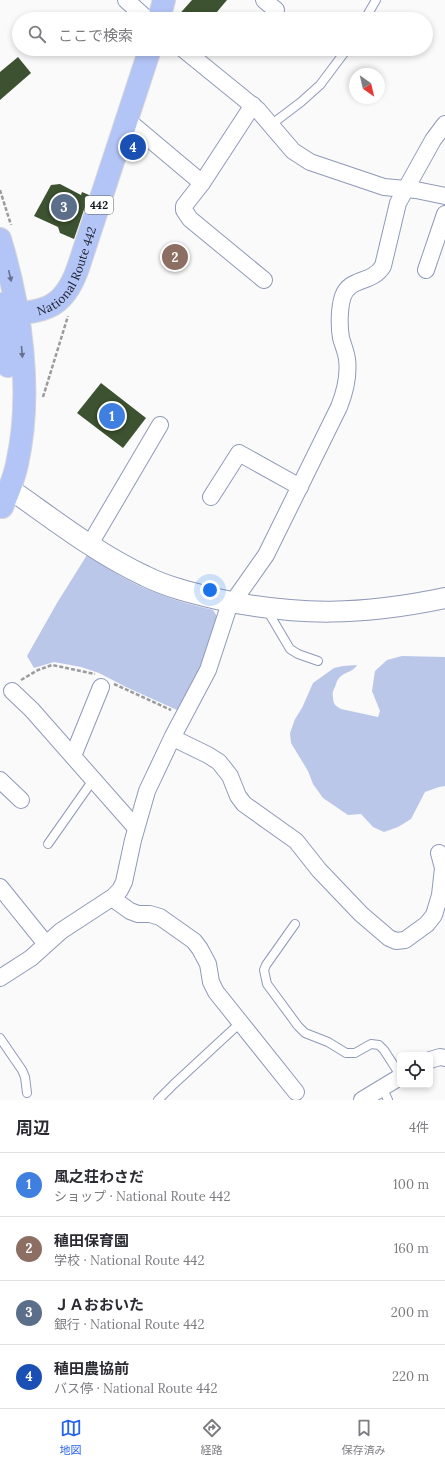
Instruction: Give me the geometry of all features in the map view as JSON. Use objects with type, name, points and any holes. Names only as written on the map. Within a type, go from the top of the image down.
[{"type":"highway","points":[[161,12],[164,0]]},
{"type":"highway","name":"National Route 442","points":[[5,311],[33,311],[53,304],[60,300],[70,286],[80,262],[148,56]]},
{"type":"highway","name":"National Route 442","points":[[0,239],[11,280],[5,311],[12,441],[10,473],[4,503]]},
{"type":"street","points":[[126,0],[139,12]]},
{"type":"street","points":[[192,56],[253,105],[272,124],[293,150],[310,162],[384,187],[416,190],[445,196]]},
{"type":"street","points":[[253,105],[202,183],[184,206],[186,215],[190,219],[264,280]]},
{"type":"street","points":[[127,120],[202,183]]},
{"type":"street","points":[[0,978],[31,958],[46,944],[83,916],[112,898],[118,893],[124,882],[136,828],[149,787],[208,670],[224,621],[232,602],[266,555],[328,430],[343,396],[347,360],[341,338],[340,326],[341,303],[343,296],[350,285],[374,276],[379,272],[382,266],[398,203],[433,140],[445,124]]},
{"type":"street","points":[[426,270],[445,214]]},
{"type":"street","points":[[90,544],[160,425]]},
{"type":"street","points":[[211,497],[239,453],[300,487]]},
{"type":"street","points":[[4,503],[90,544],[129,568],[156,581],[197,594],[232,602],[265,608],[306,612],[354,612],[401,607],[445,598]]},
{"type":"street","points":[[73,756],[101,687]]},
{"type":"street","points":[[12,691],[32,710],[136,828]]},
{"type":"street","points":[[173,738],[219,762],[230,776],[242,802],[296,841],[319,870],[364,917],[392,940],[405,940],[428,924],[434,915],[440,896],[443,868],[439,854]]},
{"type":"street","points":[[0,780],[21,800]]},
{"type":"street","points":[[0,887],[46,944]]},
{"type":"street","points":[[112,898],[130,911],[138,914],[150,914],[160,917],[194,941],[208,964],[213,987],[296,1092]]},
{"type":"street","points":[[433,1059],[445,1058]]},
{"type":"street","points":[[362,1100],[385,1094],[397,1080]]},
{"type":"lane","points":[[369,12],[376,0]]},
{"type":"lane","points":[[272,124],[301,102],[320,84],[342,56]]},
{"type":"lane","points":[[265,608],[290,649],[298,654],[318,661]]},
{"type":"lane","points":[[48,844],[93,780]]},
{"type":"lane","points":[[295,924],[266,965],[264,970],[267,984],[298,1026],[305,1033],[328,1042],[346,1053],[355,1053],[371,1044],[379,1045],[384,1050],[397,1071]]},
{"type":"lane","points":[[158,1100],[240,1023]]},
{"type":"lane","points":[[0,1038],[25,1076],[27,1093]]},
{"type":"lane","points":[[166,1092],[170,1100]]},
{"type":"path","points":[[42,398],[68,316]]},
{"type":"shaded area","points":[[87,555],[136,584],[161,595],[213,610],[218,618],[207,663],[182,708],[177,710],[99,673],[81,667],[54,662],[34,668],[27,656],[57,603]]},
{"type":"shaded area","points":[[402,656],[445,657],[445,786],[425,792],[411,819],[398,827],[384,832],[373,827],[361,814],[348,815],[323,798],[313,784],[308,771],[291,743],[290,733],[295,719],[302,708],[313,683],[334,668],[343,666],[357,665],[352,670],[343,674],[333,690],[333,701],[337,707],[378,717],[380,711],[372,691],[375,671],[387,660]]},
{"type":"building","points":[[192,0],[227,0],[217,12],[181,12]]},
{"type":"building","points":[[18,57],[31,73],[0,100],[0,72]]},
{"type":"building","points":[[60,184],[81,195],[82,192],[89,195],[74,239],[60,233],[58,227],[34,216],[51,185]]},
{"type":"building","points":[[101,383],[146,418],[123,448],[77,413]]},
{"type":"place","name":"稙田農協前","points":[[133,147]]},
{"type":"place","name":"ＪＡおおいた","points":[[64,207]]},
{"type":"place","name":"稙田保育園","points":[[175,257]]},
{"type":"place","name":"風之荘わさだ","points":[[112,416]]}]
